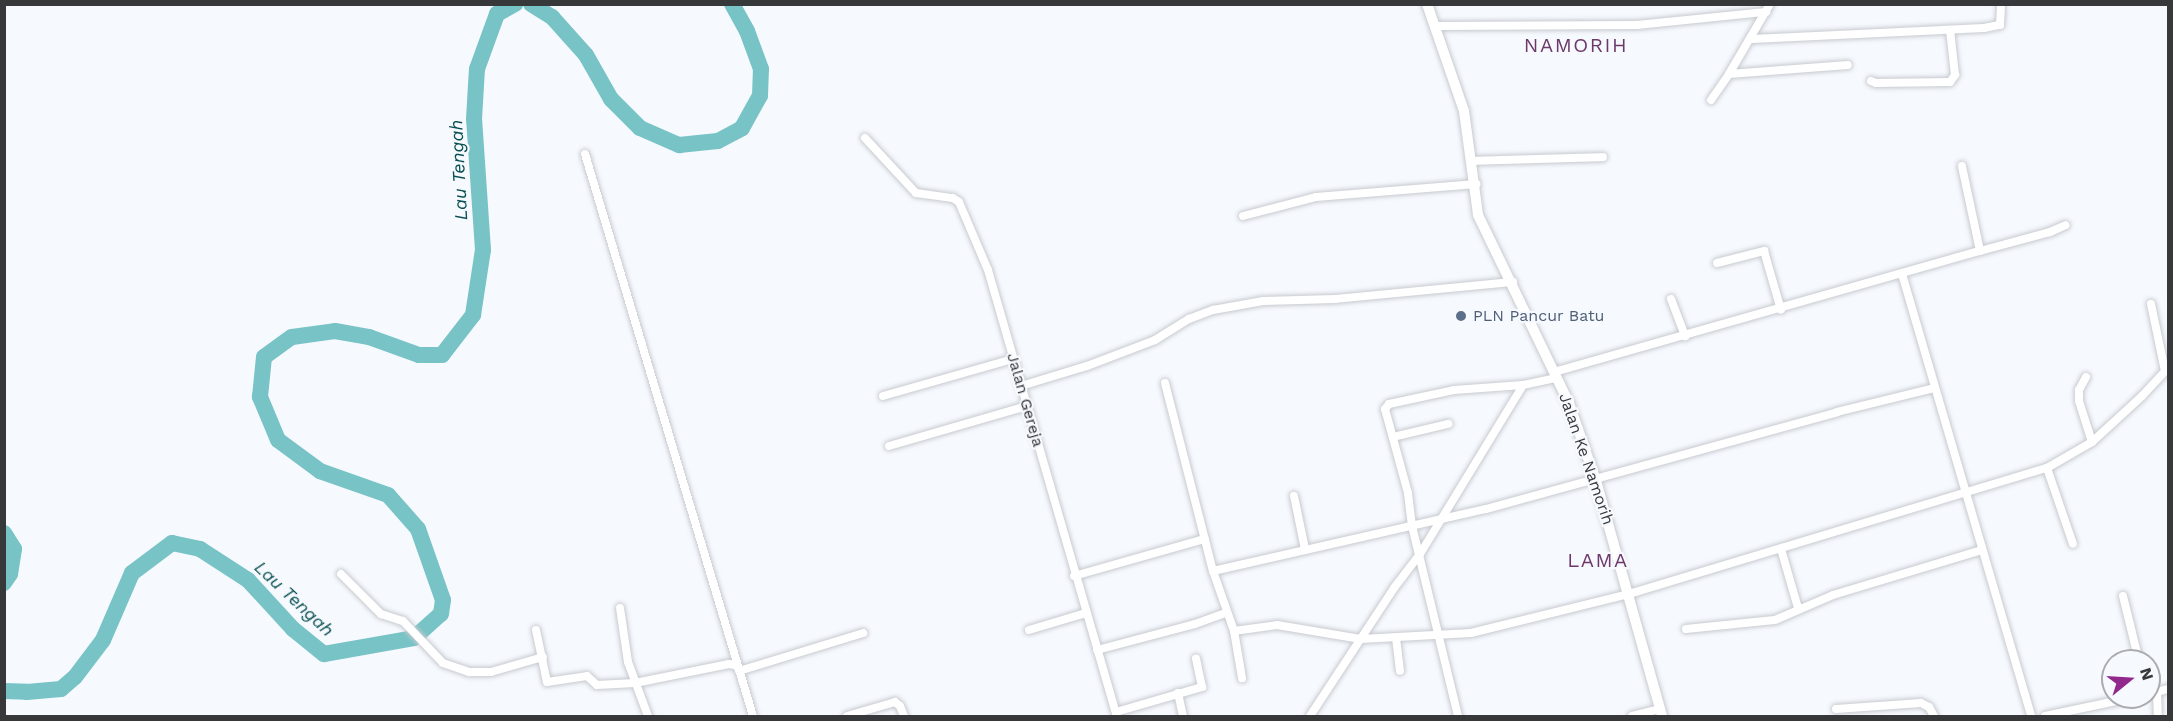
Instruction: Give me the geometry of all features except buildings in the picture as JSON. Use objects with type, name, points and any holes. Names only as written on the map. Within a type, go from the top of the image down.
[{"type":"street","name":"Jalan Ke Namorih","points":[[1427,4],[1436,26],[1453,86],[1464,111],[1476,184],[1478,214],[1513,282],[1541,349],[1556,375],[1596,481],[1661,713]]},
{"type":"street","points":[[1752,39],[1950,30],[2001,25],[2001,4]]},
{"type":"street","points":[[1436,26],[1631,26],[1768,8]]},
{"type":"street","points":[[1711,100],[1752,39],[1768,8]]},
{"type":"street","points":[[1871,81],[1876,83],[1950,82],[1955,75],[1950,30]]},
{"type":"street","points":[[1729,74],[1848,65]]},
{"type":"street","name":"Jalan Gereja","points":[[865,138],[916,193],[953,198],[959,202],[988,270],[1074,576],[1116,714]]},
{"type":"street","points":[[585,154],[753,717]]},
{"type":"street","points":[[1472,161],[1603,158]]},
{"type":"street","points":[[1962,166],[1980,251]]},
{"type":"street","points":[[1243,216],[1316,197],[1476,184]]},
{"type":"street","points":[[1458,717],[1412,526],[1408,493],[1394,437],[1384,411],[1389,404],[1454,390],[1523,385],[1902,273],[2050,232],[2066,225]]},
{"type":"street","points":[[1718,263],[1764,251],[1781,310]]},
{"type":"street","points":[[1902,273],[2031,717]]},
{"type":"street","points":[[1021,386],[1087,366],[1155,340],[1189,319],[1214,310],[1263,302],[1335,299],[1513,282]]},
{"type":"street","points":[[1671,299],[1685,336]]},
{"type":"street","points":[[1234,632],[1277,625],[1361,639],[1485,631],[1629,594],[2047,468],[2092,442],[2142,396],[2167,369],[2151,304]]},
{"type":"street","points":[[883,396],[1013,359]]},
{"type":"street","points":[[2086,377],[2079,390],[2079,401],[2092,442]]},
{"type":"street","points":[[1165,383],[1213,572],[1234,632],[1242,678]]},
{"type":"street","points":[[1311,717],[1420,554],[1523,385]]},
{"type":"street","points":[[1213,572],[1305,549],[1441,520],[1596,481],[1837,412],[1934,388]]},
{"type":"street","points":[[889,446],[1027,406]]},
{"type":"street","points":[[1394,437],[1448,424]]},
{"type":"street","points":[[2047,468],[2073,544]]},
{"type":"street","points":[[1294,496],[1305,549]]},
{"type":"street","points":[[1074,576],[1204,539]]},
{"type":"street","points":[[1781,549],[1798,608]]},
{"type":"street","points":[[1686,629],[1769,621],[1833,595],[1982,550]]},
{"type":"street","points":[[341,574],[381,615],[403,621],[443,663],[475,672],[491,672],[543,657]]},
{"type":"street","points":[[2123,596],[2136,649]]},
{"type":"street","points":[[620,608],[628,662],[648,717]]},
{"type":"street","points":[[1029,630],[1086,613]]},
{"type":"street","points":[[1097,650],[1195,624],[1226,613]]},
{"type":"street","points":[[536,630],[547,682],[586,676],[597,685],[635,683],[729,664],[737,666],[739,671]]},
{"type":"street","points":[[739,671],[863,633]]},
{"type":"street","points":[[1396,638],[1400,671]]},
{"type":"street","points":[[1116,714],[1202,687],[1196,659]]},
{"type":"street","points":[[1178,693],[1183,717]]},
{"type":"street","points":[[848,717],[891,703],[898,704],[904,717]]},
{"type":"street","points":[[1836,709],[1921,703],[1929,707],[1934,717]]},
{"type":"street","points":[[2045,717],[2101,705]]},
{"type":"street","points":[[1632,717],[1661,713]]},
{"type":"waterway","name":"Lau Tengah","points":[[4,691],[27,692],[61,689],[75,677],[103,640],[132,573],[172,543],[200,549],[248,580],[293,629],[324,654],[414,638],[441,614],[443,600],[418,529],[388,495],[320,471],[278,440],[260,397],[264,357],[292,337],[335,331],[369,337],[419,355],[442,355],[473,315],[483,250],[474,119],[477,69],[497,14],[515,4]]},
{"type":"waterway","name":"Lau Tengah","points":[[531,4],[552,17],[586,55],[611,99],[640,128],[679,145],[718,141],[742,128],[760,96],[761,69],[747,31],[732,4]]},
{"type":"waterway","name":"Lau Tengah","points":[[4,533],[14,549],[10,574],[4,583]]},
{"type":"place","name":"PLN Pancur Batu","points":[[1461,316]]},
{"type":"district","name":"NAMORIH","points":[[1576,45]]},
{"type":"district","name":"LAMA","points":[[1598,560]]}]
